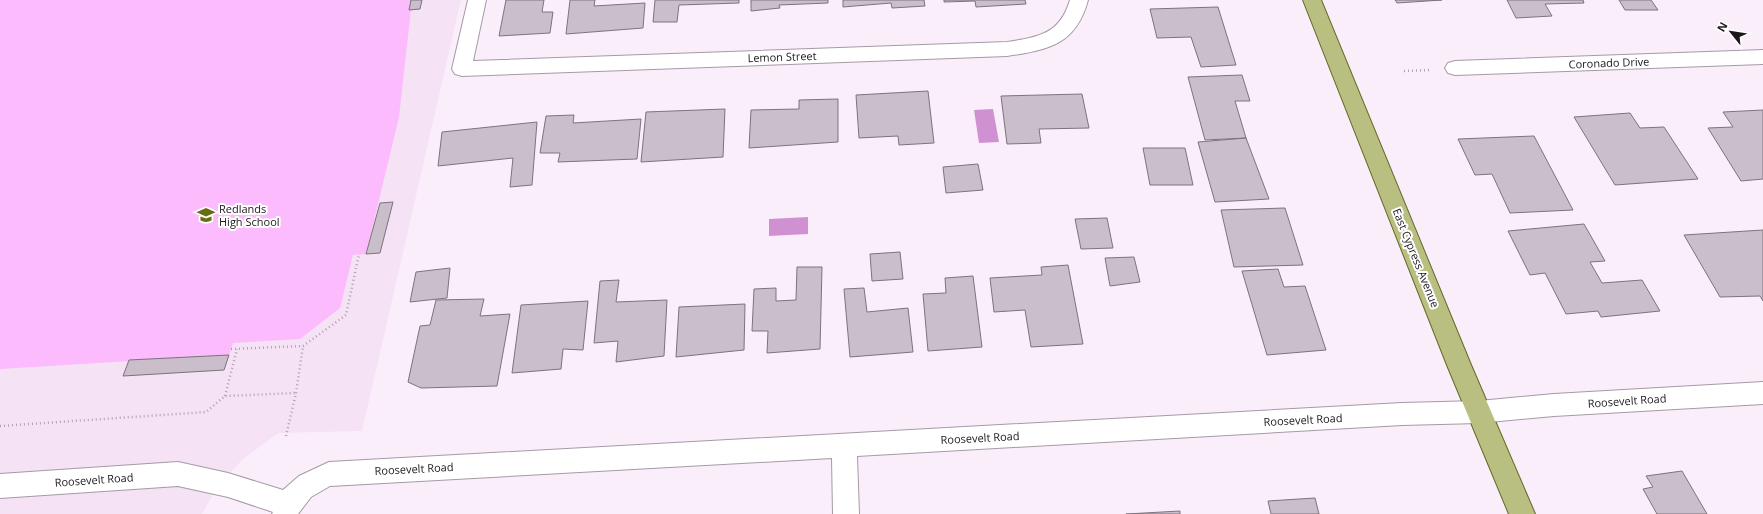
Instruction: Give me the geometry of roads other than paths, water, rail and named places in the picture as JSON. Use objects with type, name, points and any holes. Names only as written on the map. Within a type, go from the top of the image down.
[{"type":"main road","name":"East Cypress Avenue","points":[[1312,0],[1456,357],[1522,514]]},
{"type":"street","name":"Lemon Street","points":[[477,0],[462,69],[1007,49],[1036,45],[1054,37],[1066,28],[1078,8],[1079,0]]},
{"type":"street","name":"Coronado Drive","points":[[1455,68],[1763,57]]},
{"type":"street","name":"Roosevelt Road","points":[[0,486],[178,474],[228,485],[286,509],[307,484],[329,474],[1402,414],[1479,412],[1554,405],[1763,393]]},
{"type":"street","points":[[844,446],[846,514]]},
{"type":"place","name":"Redlands High School","points":[[206,215]]}]
